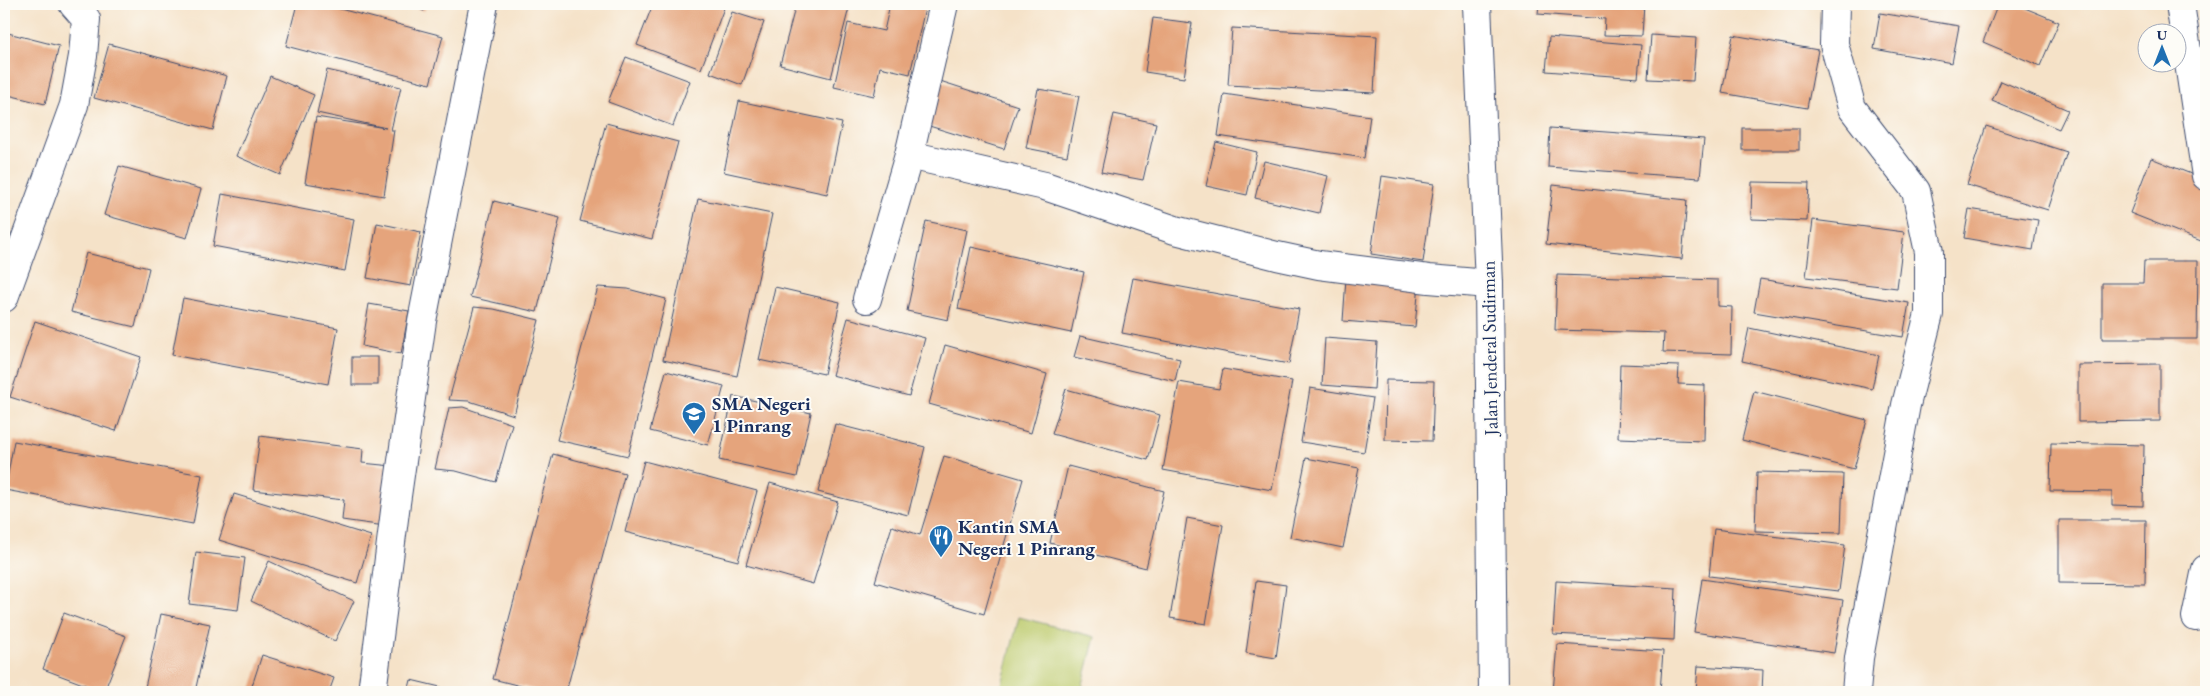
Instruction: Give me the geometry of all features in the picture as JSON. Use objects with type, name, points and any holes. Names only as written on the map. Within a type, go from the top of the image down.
[{"type":"main road","points":[[4,298],[74,105],[83,56],[86,19],[73,4]]},
{"type":"main road","points":[[372,692],[422,321],[484,4]]},
{"type":"main road","points":[[867,299],[909,155],[944,4]]},
{"type":"main road","name":"Jalan Jenderal Sudirman","points":[[1476,4],[1489,284],[1493,692]]},
{"type":"main road","points":[[1835,4],[1833,22],[1834,44],[1852,108],[1916,191],[1929,252],[1929,314],[1906,405],[1860,658],[1856,692]]},
{"type":"main road","points":[[2180,4],[2206,176]]},
{"type":"main road","points":[[909,155],[1045,186],[1175,230],[1285,258],[1319,265],[1429,279],[1489,284]]},
{"type":"main road","points":[[2196,617],[2206,569]]},
{"type":"green space","points":[[1019,617],[1095,637],[1081,692],[1000,692]]},
{"type":"building","points":[[297,4],[321,4],[443,36],[430,84],[286,46]]},
{"type":"building","points":[[407,4],[427,4],[424,11]]},
{"type":"building","points":[[653,4],[713,4],[724,8],[701,69],[637,45]]},
{"type":"building","points":[[796,4],[850,4],[831,78],[780,65]]},
{"type":"building","points":[[890,4],[926,4],[910,74],[880,67],[874,96],[834,87],[848,23],[884,31]]},
{"type":"building","points":[[1539,4],[1644,4],[1642,36],[1604,35],[1605,19],[1538,14]]},
{"type":"building","points":[[1998,4],[2015,4],[2059,22],[2040,66],[1983,42]]},
{"type":"building","points":[[732,12],[764,22],[742,85],[710,73]]},
{"type":"building","points":[[1880,13],[1959,26],[1952,63],[1874,49]]},
{"type":"building","points":[[1153,18],[1192,23],[1184,78],[1145,72]]},
{"type":"building","points":[[1232,28],[1377,36],[1374,93],[1228,85]]},
{"type":"building","points":[[4,32],[59,46],[45,104],[4,94]]},
{"type":"building","points":[[1651,35],[1696,38],[1693,81],[1648,79]]},
{"type":"building","points":[[1733,35],[1818,50],[1807,108],[1722,93]]},
{"type":"building","points":[[1549,37],[1641,45],[1638,78],[1546,71]]},
{"type":"building","points":[[109,44],[227,76],[213,130],[94,98]]},
{"type":"building","points":[[626,57],[690,81],[673,126],[608,102]]},
{"type":"building","points":[[327,70],[401,87],[391,130],[394,130],[384,196],[305,183],[316,117],[386,128],[317,113]]},
{"type":"building","points":[[270,76],[314,95],[280,175],[236,156]]},
{"type":"building","points":[[940,81],[1018,106],[1004,149],[926,125]]},
{"type":"building","points":[[2001,81],[2068,110],[2059,129],[1992,101]]},
{"type":"building","points":[[1038,89],[1079,96],[1067,156],[1026,148]]},
{"type":"building","points":[[1224,94],[1370,116],[1364,158],[1218,136]]},
{"type":"building","points":[[739,101],[842,123],[827,194],[724,172]]},
{"type":"building","points":[[1114,114],[1156,123],[1143,180],[1101,172]]},
{"type":"building","points":[[606,123],[678,142],[652,239],[580,221]]},
{"type":"building","points":[[1986,126],[2067,152],[2048,210],[1967,185]]},
{"type":"building","points":[[1550,128],[1704,139],[1700,178],[1548,167]]},
{"type":"building","points":[[1742,128],[1799,128],[1799,150],[1742,150]]},
{"type":"building","points":[[1216,142],[1257,152],[1247,195],[1206,186]]},
{"type":"building","points":[[2151,158],[2206,180],[2206,228],[2201,241],[2130,213]]},
{"type":"building","points":[[1264,161],[1328,176],[1319,213],[1255,198]]},
{"type":"building","points":[[119,166],[201,189],[187,238],[104,215]]},
{"type":"building","points":[[1382,176],[1434,184],[1423,262],[1371,254]]},
{"type":"building","points":[[1752,182],[1809,183],[1807,221],[1751,219]]},
{"type":"building","points":[[1553,185],[1687,200],[1682,259],[1546,244]]},
{"type":"building","points":[[222,194],[354,219],[345,271],[213,246]]},
{"type":"building","points":[[698,199],[772,214],[737,376],[663,360]]},
{"type":"building","points":[[494,201],[560,218],[537,312],[470,297]]},
{"type":"building","points":[[1969,209],[2038,220],[2033,250],[1964,238]]},
{"type":"building","points":[[1813,220],[1904,232],[1897,288],[1806,277]]},
{"type":"building","points":[[926,221],[967,230],[948,320],[907,311]]},
{"type":"building","points":[[377,223],[421,232],[411,286],[367,278]]},
{"type":"building","points":[[971,247],[1084,272],[1071,333],[958,309]]},
{"type":"building","points":[[86,253],[149,268],[135,327],[71,312]]},
{"type":"building","points":[[2144,261],[2198,261],[2197,339],[2102,339],[2102,283],[2143,283]]},
{"type":"building","points":[[1557,275],[1718,280],[1718,306],[1732,307],[1731,354],[1663,352],[1664,333],[1555,330]]},
{"type":"building","points":[[1133,278],[1299,309],[1289,364],[1122,333]]},
{"type":"building","points":[[1346,278],[1419,284],[1415,327],[1343,321]]},
{"type":"building","points":[[1760,279],[1909,303],[1903,337],[1754,312]]},
{"type":"building","points":[[598,287],[628,289],[666,299],[628,456],[557,440]]},
{"type":"building","points":[[775,287],[840,302],[824,374],[759,360]]},
{"type":"building","points":[[183,298],[338,328],[328,384],[172,355]]},
{"type":"building","points":[[369,304],[409,311],[401,354],[362,346]]},
{"type":"building","points":[[474,307],[494,309],[539,320],[514,415],[469,401],[449,400]]},
{"type":"building","points":[[848,318],[925,338],[909,396],[832,375]]},
{"type":"building","points":[[35,321],[141,357],[116,431],[10,397]]},
{"type":"building","points":[[1749,328],[1879,355],[1872,389],[1742,361]]},
{"type":"building","points":[[1080,336],[1180,359],[1175,381],[1074,357]]},
{"type":"building","points":[[1325,338],[1377,342],[1374,389],[1322,385]]},
{"type":"building","points":[[945,345],[1047,374],[1031,433],[929,404]]},
{"type":"building","points":[[352,357],[378,357],[378,385],[352,385]]},
{"type":"building","points":[[1620,364],[1679,366],[1678,384],[1705,385],[1704,441],[1618,438]]},
{"type":"building","points":[[2160,364],[2160,421],[2078,422],[2078,365]]},
{"type":"building","points":[[1223,369],[1292,381],[1272,490],[1163,470],[1179,382],[1219,389]]},
{"type":"building","points":[[666,371],[724,386],[708,445],[650,431]]},
{"type":"building","points":[[1386,380],[1434,381],[1432,441],[1385,440]]},
{"type":"building","points":[[1310,388],[1373,398],[1364,452],[1301,442]]},
{"type":"building","points":[[1066,389],[1160,415],[1148,460],[1052,434]]},
{"type":"building","points":[[1754,391],[1867,420],[1854,469],[1742,440]]},
{"type":"building","points":[[733,396],[811,413],[797,477],[719,460]]},
{"type":"building","points":[[463,407],[512,424],[496,482],[456,471],[435,469],[449,408]]},
{"type":"building","points":[[835,424],[925,447],[908,515],[818,492]]},
{"type":"building","points":[[260,436],[363,449],[362,463],[392,466],[385,526],[342,520],[344,500],[253,490]]},
{"type":"building","points":[[14,441],[202,475],[193,524],[5,490]]},
{"type":"building","points":[[2051,443],[2144,445],[2143,506],[2112,505],[2112,492],[2050,491]]},
{"type":"building","points":[[553,454],[625,473],[566,692],[544,692],[493,679]]},
{"type":"building","name":"Kantin SMA Negeri 1 Pinrang","points":[[944,456],[1023,479],[984,614],[875,582],[892,526],[920,535]]},
{"type":"building","points":[[1306,458],[1359,468],[1343,548],[1290,537]]},
{"type":"building","points":[[644,461],[757,491],[738,561],[625,532]]},
{"type":"building","points":[[1068,466],[1164,491],[1146,568],[1050,543]]},
{"type":"building","points":[[1757,472],[1843,474],[1841,533],[1755,531]]},
{"type":"building","points":[[770,483],[838,502],[813,584],[746,565]]},
{"type":"building","points":[[234,494],[371,536],[357,583],[219,540]]},
{"type":"building","points":[[1187,518],[1223,525],[1206,624],[1170,618]]},
{"type":"building","points":[[2059,520],[2146,520],[2145,584],[2059,583]]},
{"type":"building","points":[[1714,529],[1845,545],[1839,591],[1709,576]]},
{"type":"building","points":[[196,552],[245,558],[238,610],[189,604]]},
{"type":"building","points":[[269,561],[354,601],[335,641],[251,601]]},
{"type":"building","points":[[1702,579],[1843,600],[1834,653],[1694,632]]},
{"type":"building","points":[[1256,581],[1286,585],[1276,658],[1246,653]]},
{"type":"building","points":[[1556,581],[1676,588],[1674,640],[1553,634]]},
{"type":"building","points":[[64,613],[126,636],[104,692],[43,669]]},
{"type":"building","points":[[161,614],[210,624],[195,692],[144,692]]},
{"type":"building","points":[[1557,644],[1663,651],[1660,692],[1553,692]]},
{"type":"building","points":[[262,655],[334,678],[329,692],[250,692]]},
{"type":"building","points":[[1698,666],[1763,670],[1762,692],[1696,692]]},
{"type":"building","points":[[411,680],[461,692],[408,692]]},
{"type":"place","name":"SMA Negeri 1 Pinrang","points":[[694,435]]},
{"type":"place","name":"Kantin SMA Negeri 1 Pinrang","points":[[941,558]]}]
